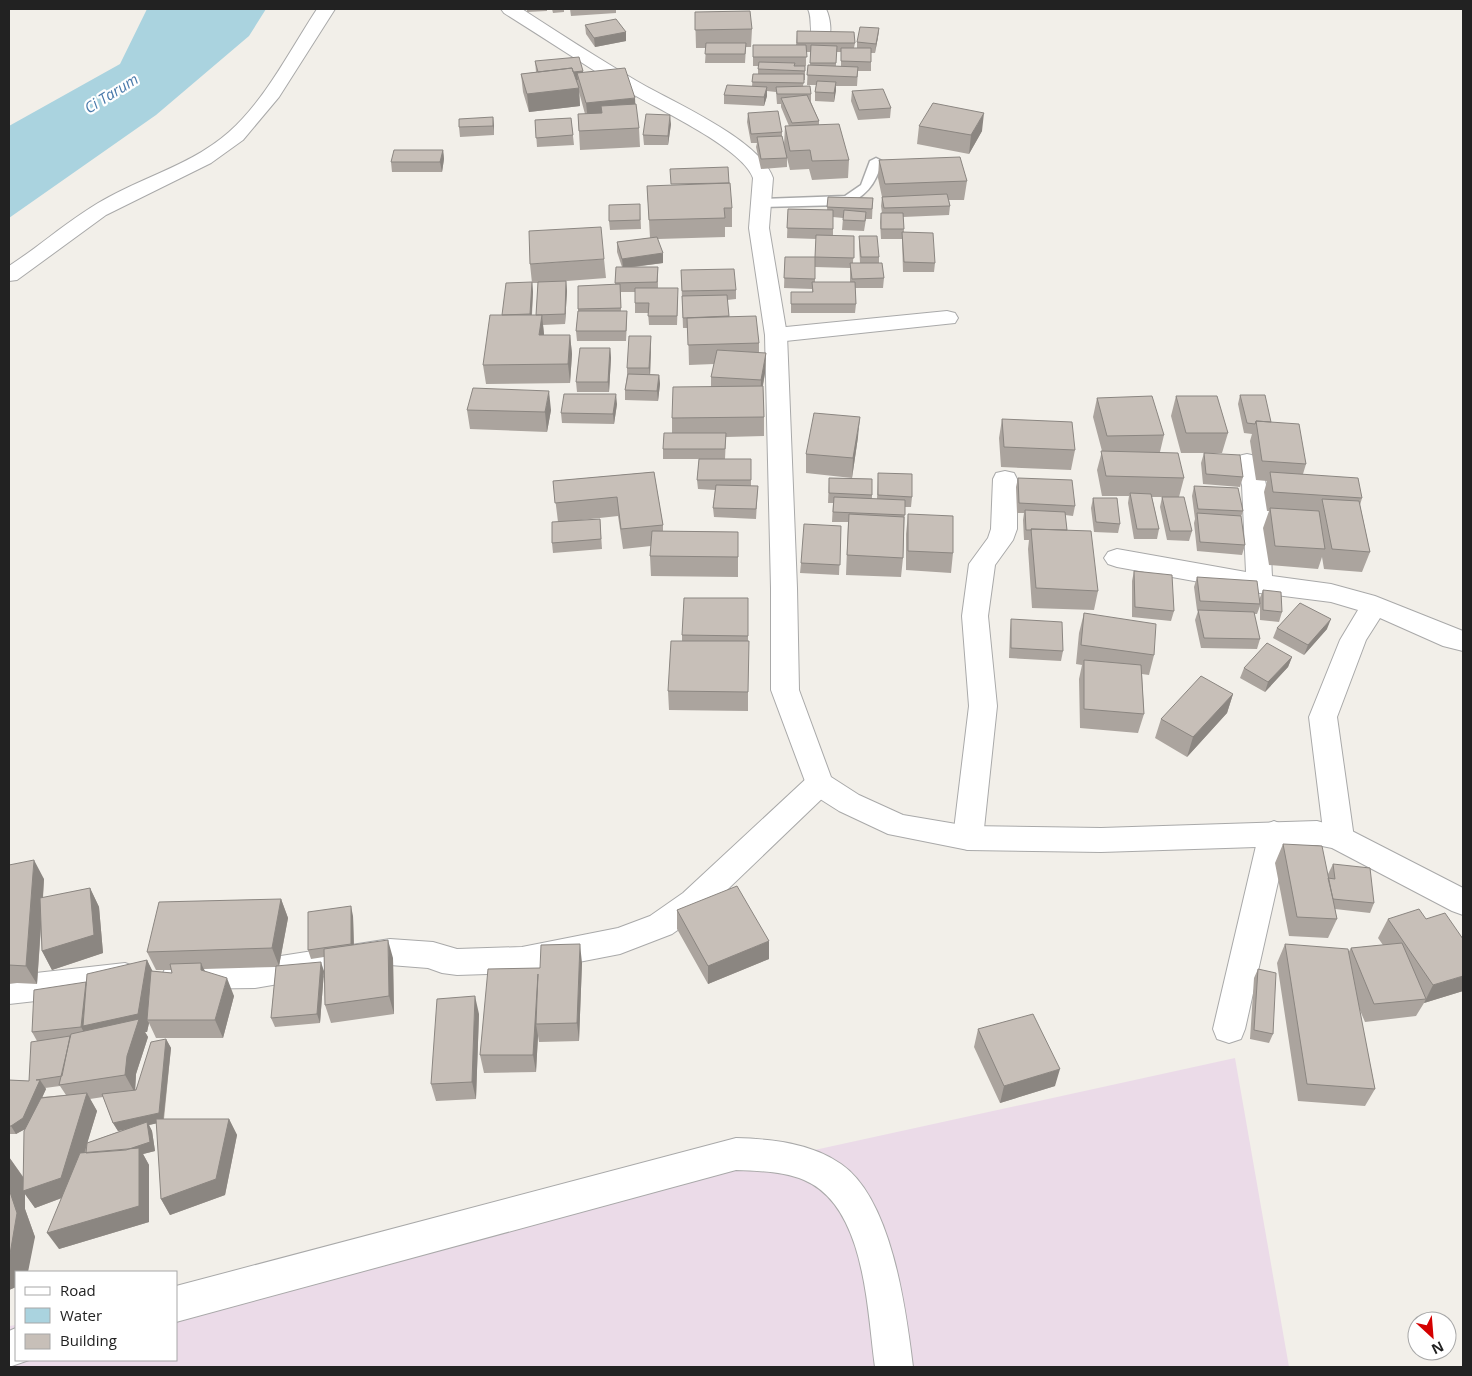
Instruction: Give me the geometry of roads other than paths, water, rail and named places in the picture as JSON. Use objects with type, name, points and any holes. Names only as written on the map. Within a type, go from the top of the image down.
[{"type":"street","points":[[9,275],[99,211],[206,158],[236,136],[265,102],[326,9]]},
{"type":"street","points":[[510,9],[628,84],[726,139],[753,161],[761,172],[763,178],[760,228],[776,335],[784,588],[785,690],[819,784],[849,803],[898,826],[968,838],[1101,840],[1317,833],[1339,838],[1463,902]]},
{"type":"street","points":[[817,9],[820,15],[821,38]]},
{"type":"street","points":[[776,335],[947,318]]},
{"type":"street","points":[[1246,462],[1254,485],[1260,584]]},
{"type":"street","points":[[968,838],[983,706],[976,616],[982,564],[1000,540],[1004,529],[1005,479]]},
{"type":"street","points":[[1117,558],[1260,584],[1331,593],[1375,605],[1452,639],[1463,640]]},
{"type":"street","points":[[1339,838],[1324,716],[1353,640],[1362,622],[1375,605]]},
{"type":"street","points":[[9,990],[111,977],[255,974],[390,952],[433,955],[442,960],[457,962],[522,960],[620,941],[661,925],[694,902],[738,858],[819,784]]},
{"type":"street","points":[[1229,1029],[1274,834]]},
{"type":"street","points":[[178,1303],[736,1154],[761,1154],[813,1167],[831,1178],[853,1200],[867,1227],[882,1288],[894,1367]]},
{"type":"lane","points":[[761,203],[842,201],[854,198],[872,180],[876,161]]},
{"type":"water","name":"Ci Tarum","points":[[147,9],[266,9],[249,36],[156,115],[9,218],[9,126],[120,64]]}]
